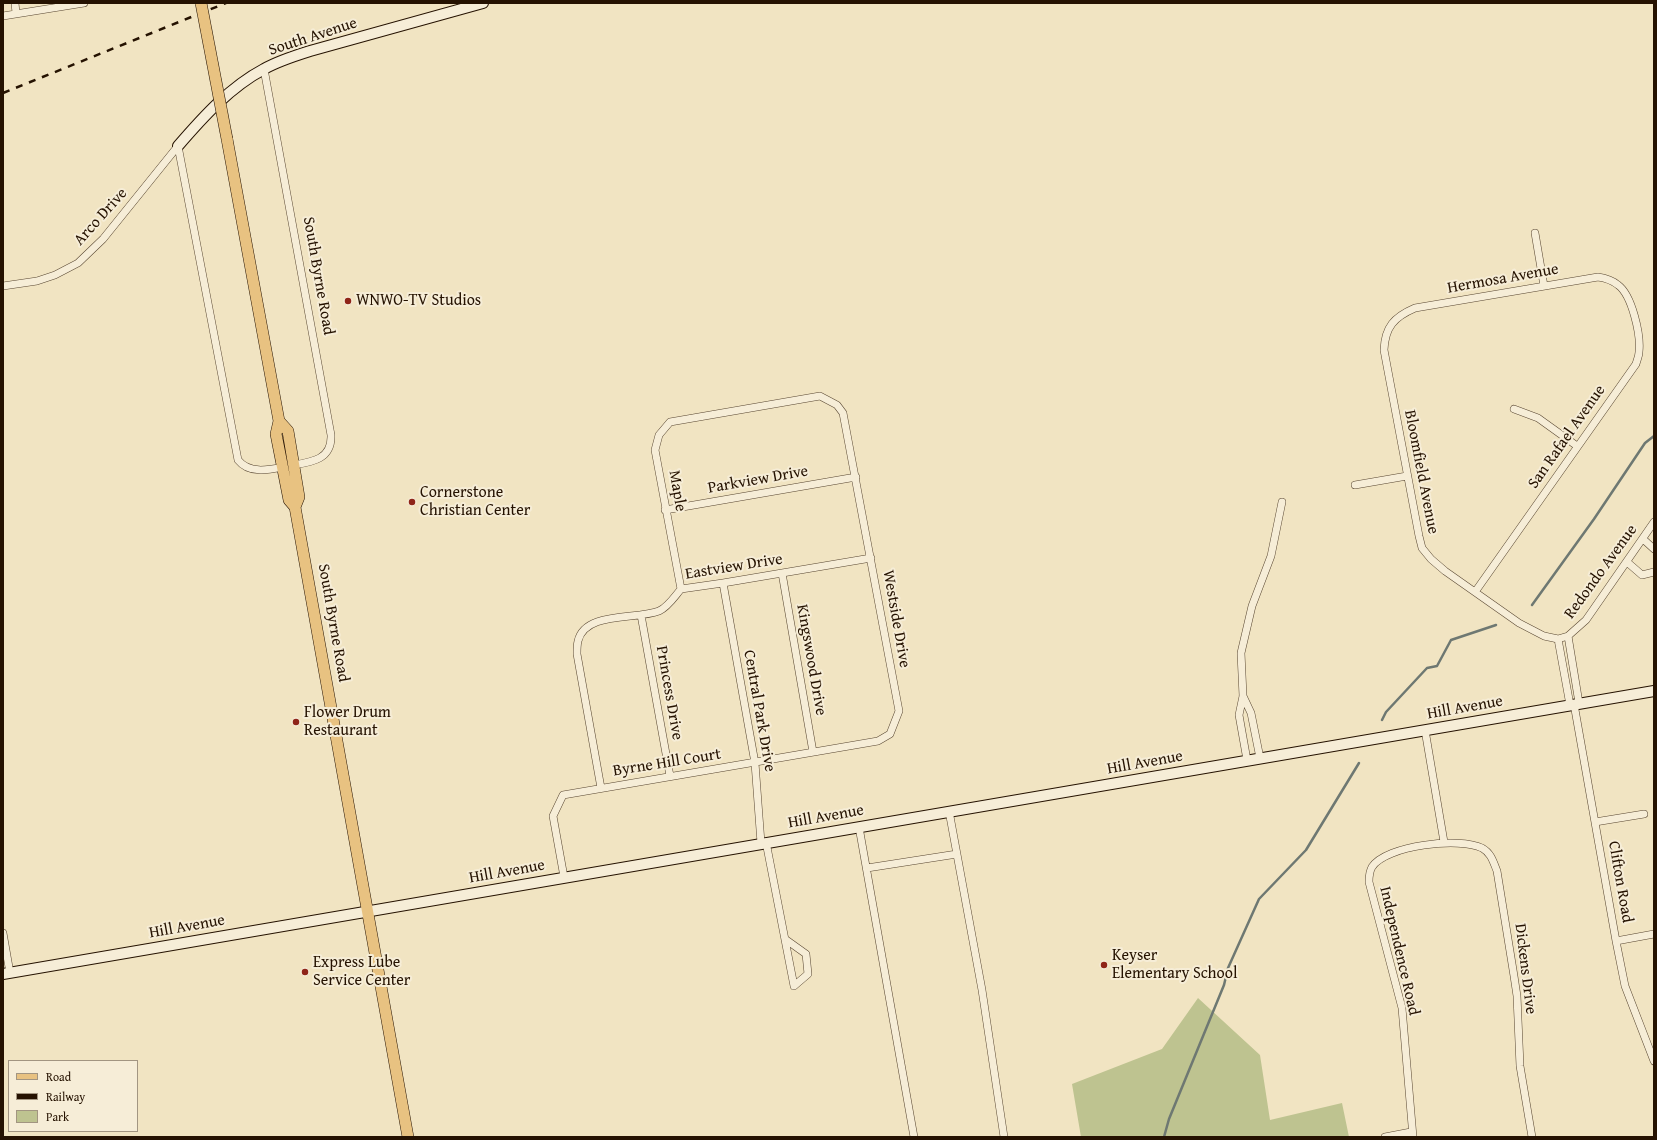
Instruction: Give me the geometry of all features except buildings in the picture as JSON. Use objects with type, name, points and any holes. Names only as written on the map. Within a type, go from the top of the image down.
[{"type":"main road","name":"South Byrne Road","points":[[201,3],[279,421],[288,431],[288,466],[299,497],[295,507],[369,910],[408,1137]]},
{"type":"main road","name":"South Avenue","points":[[178,146],[208,113],[229,93],[264,69],[287,58],[483,3]]},
{"type":"main road","name":"Hill Avenue","points":[[7,973],[1654,691]]},
{"type":"street","points":[[15,3],[16,13]]},
{"type":"street","points":[[3,16],[84,3]]},
{"type":"street","name":"South Byrne Road","points":[[178,146],[238,460],[241,464],[252,469],[269,470],[311,461],[324,456],[330,446],[330,435],[264,69]]},
{"type":"street","name":"Arco Drive","points":[[3,286],[55,275],[82,260],[111,231],[178,146]]},
{"type":"street","points":[[1535,234],[1544,286]]},
{"type":"street","name":"Hermosa Avenue","points":[[1391,324],[1402,314],[1416,308],[1598,277],[1609,280],[1621,287]]},
{"type":"street","name":"San Rafael Avenue","points":[[1475,592],[1636,364],[1639,352],[1638,337],[1632,306],[1621,287]]},
{"type":"street","name":"Bloomfield Avenue","points":[[1391,324],[1384,337],[1384,350],[1422,548],[1431,559],[1520,623],[1544,636],[1558,639]]},
{"type":"street","name":"Maple","points":[[681,589],[665,510],[655,450],[659,435],[670,422],[820,396],[837,405],[843,413],[844,422]]},
{"type":"street","points":[[1514,409],[1538,418],[1577,446]]},
{"type":"street","name":"Westside Drive","points":[[844,422],[856,477],[899,711],[890,734],[878,741],[860,744]]},
{"type":"street","points":[[1355,485],[1407,476]]},
{"type":"street","name":"Parkview Drive","points":[[665,510],[856,477]]},
{"type":"street","points":[[1247,760],[1239,715],[1243,696],[1242,653],[1252,606],[1271,556],[1282,502]]},
{"type":"street","name":"Redondo Avenue","points":[[1568,636],[1586,620],[1654,522]]},
{"type":"street","points":[[1643,539],[1654,548]]},
{"type":"street","name":"Eastview Drive","points":[[601,788],[577,654],[578,641],[584,629],[597,622],[641,615],[660,610],[671,602],[681,589],[871,558]]},
{"type":"street","points":[[1627,562],[1642,575],[1654,572]]},
{"type":"street","name":"Kingswood Drive","points":[[782,573],[813,752]]},
{"type":"street","name":"Central Park Drive","points":[[723,583],[755,763],[764,843],[794,986],[808,974],[806,954],[785,939]]},
{"type":"street","name":"Princess Drive","points":[[641,615],[670,776]]},
{"type":"street","points":[[1568,636],[1574,704],[1558,639],[1568,636]]},
{"type":"street","points":[[1243,696],[1251,713],[1260,758]]},
{"type":"street","name":"Clifton Road","points":[[1574,704],[1625,986],[1651,1046],[1654,1061]]},
{"type":"street","points":[[1425,730],[1444,842]]},
{"type":"street","name":"Byrne Hill Court","points":[[564,877],[553,816],[563,795],[860,744]]},
{"type":"street","points":[[950,811],[982,990],[1004,1137]]},
{"type":"street","points":[[1595,822],[1644,814]]},
{"type":"street","points":[[860,826],[914,1137]]},
{"type":"street","name":"Independence Road","points":[[1412,1135],[1402,1008],[1369,882],[1369,874],[1372,866],[1393,852],[1444,842]]},
{"type":"street","name":"Dickens Drive","points":[[1444,842],[1465,843],[1482,848],[1491,856],[1497,871],[1517,996],[1520,1066],[1532,1137]]},
{"type":"street","points":[[867,868],[957,854]]},
{"type":"street","points":[[3,933],[7,973]]},
{"type":"street","points":[[1616,941],[1654,934]]},
{"type":"street","points":[[1385,1137],[1412,1135]]},
{"type":"green space","points":[[1198,998],[1260,1055],[1270,1120],[1342,1103],[1349,1137],[1081,1137],[1072,1084],[1162,1049]]},
{"type":"waterway","points":[[1532,605],[1594,519],[1645,443],[1654,436]]},
{"type":"waterway","points":[[1382,720],[1386,712],[1427,668],[1437,666],[1451,640],[1496,625]]},
{"type":"waterway","points":[[1164,1137],[1169,1119],[1224,985],[1228,968],[1259,899],[1306,850],[1359,763]]},
{"type":"railway","points":[[3,93],[226,3]]},
{"type":"place","name":"WNWO-TV Studios","points":[[348,301]]},
{"type":"place","name":"Cornerstone Christian Center","points":[[412,502]]},
{"type":"place","name":"Flower Drum Restaurant","points":[[296,722]]},
{"type":"place","name":"Keyser Elementary School","points":[[1104,965]]},
{"type":"place","name":"Express Lube Service Center","points":[[305,972]]}]
